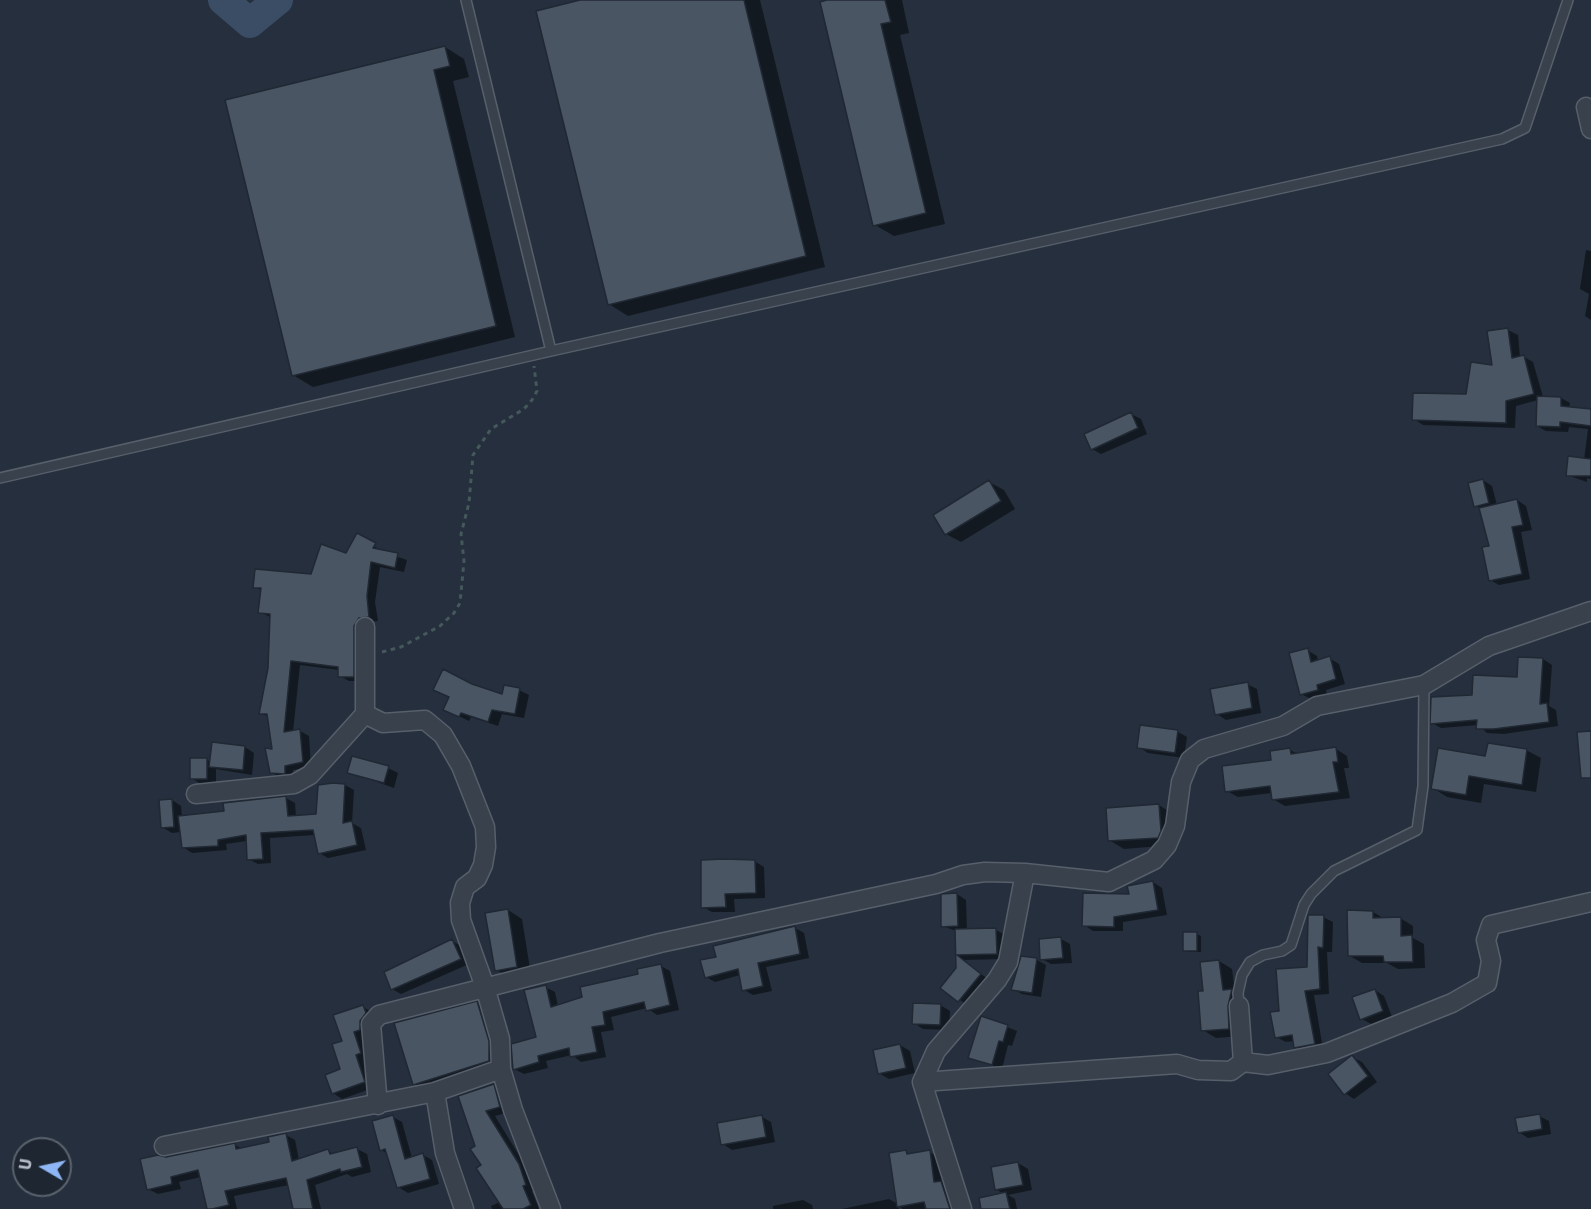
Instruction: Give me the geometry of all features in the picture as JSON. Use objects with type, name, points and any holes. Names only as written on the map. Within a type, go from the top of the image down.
[{"type":"street","points":[[1586,107],[1591,129]]},
{"type":"street","points":[[378,1105],[371,1024],[379,1015],[660,943],[936,884],[963,875],[985,872],[1025,873],[1109,882],[1128,875],[1154,860],[1167,845],[1175,826],[1181,782],[1190,760],[1204,749],[1284,726],[1317,706],[1424,684],[1489,646],[1591,611]]},
{"type":"street","points":[[196,794],[294,784],[310,775],[365,714],[363,657],[365,627]]},
{"type":"street","points":[[365,714],[383,723],[425,720],[443,735],[461,766],[485,827],[486,847],[483,866],[477,878],[465,887],[460,903],[461,920],[485,987],[500,1039],[501,1069],[513,1110],[551,1209]]},
{"type":"street","points":[[962,1209],[922,1082],[936,1051],[997,980],[1008,962],[1025,873]]},
{"type":"street","points":[[922,1082],[1177,1064],[1198,1070],[1231,1071],[1243,1062],[1268,1065],[1327,1053],[1452,1004],[1487,983],[1491,961],[1486,940],[1491,925],[1591,902]]},
{"type":"street","points":[[1239,1006],[1243,1062]]},
{"type":"street","points":[[164,1146],[435,1092],[501,1069]]},
{"type":"street","points":[[435,1092],[445,1153],[464,1209]]},
{"type":"lane","points":[[466,0],[551,351]]},
{"type":"lane","points":[[0,478],[551,351],[1502,139],[1525,128],[1535,105],[1568,0]]},
{"type":"lane","points":[[1239,1006],[1238,993],[1242,975],[1250,963],[1263,955],[1282,951],[1291,945],[1304,905],[1311,894],[1334,871],[1417,830],[1423,786],[1424,684]]},
{"type":"path","points":[[363,657],[401,647],[431,631],[454,613],[460,603],[464,561],[461,534],[469,503],[473,455],[491,429],[524,409],[532,400],[537,391],[532,356]]},
{"type":"building","points":[[580,0],[744,0],[806,256],[608,305],[536,11]]},
{"type":"building","points":[[885,0],[891,22],[881,24],[926,213],[873,226],[820,2]]},
{"type":"building","points":[[445,46],[450,66],[434,70],[496,326],[292,376],[225,100]]},
{"type":"building","points":[[1508,328],[1512,358],[1524,355],[1534,394],[1506,401],[1506,423],[1412,420],[1413,393],[1466,394],[1471,362],[1492,365],[1487,331]]},
{"type":"building","points":[[1537,396],[1561,397],[1561,406],[1591,409],[1591,426],[1560,422],[1560,427],[1536,426]]},
{"type":"building","points":[[1131,412],[1138,428],[1091,450],[1084,434]]},
{"type":"building","points":[[1568,456],[1591,459],[1591,476],[1566,476]]},
{"type":"building","points":[[1483,479],[1489,503],[1474,507],[1468,483]]},
{"type":"building","points":[[989,480],[1001,501],[945,535],[933,515]]},
{"type":"building","points":[[1517,499],[1523,525],[1512,527],[1522,574],[1489,581],[1482,547],[1489,546],[1479,508]]},
{"type":"building","points":[[357,533],[376,543],[373,548],[398,553],[395,568],[371,562],[367,596],[369,617],[359,618],[354,626],[354,677],[338,677],[338,667],[291,661],[284,732],[300,729],[303,762],[285,766],[285,774],[270,773],[265,748],[272,749],[267,714],[259,714],[268,668],[270,614],[258,613],[261,588],[253,588],[255,569],[311,574],[321,544],[346,553]]},
{"type":"building","points":[[1308,648],[1311,662],[1330,656],[1336,679],[1317,685],[1318,690],[1300,695],[1289,653]]},
{"type":"building","points":[[1518,657],[1543,658],[1540,704],[1547,703],[1549,722],[1494,729],[1476,729],[1477,720],[1430,724],[1431,697],[1472,695],[1473,675],[1517,677]]},
{"type":"building","points":[[443,669],[472,684],[502,694],[504,685],[520,688],[515,714],[492,710],[488,722],[461,713],[459,717],[443,710],[449,697],[433,690]]},
{"type":"building","points":[[1248,682],[1252,708],[1215,715],[1210,689]]},
{"type":"building","points":[[1140,725],[1178,730],[1175,753],[1137,748]]},
{"type":"building","points":[[1591,731],[1591,778],[1581,778],[1577,732]]},
{"type":"building","points":[[212,742],[245,746],[243,770],[209,767]]},
{"type":"building","points":[[1488,743],[1527,749],[1522,785],[1469,776],[1466,795],[1431,789],[1438,748],[1485,756]]},
{"type":"building","points":[[1336,747],[1338,762],[1333,762],[1339,792],[1272,800],[1270,786],[1225,792],[1222,766],[1271,760],[1270,751],[1290,748],[1291,754]]},
{"type":"building","points":[[352,756],[389,766],[384,783],[347,773]]},
{"type":"building","points":[[190,758],[207,758],[207,779],[190,779]]},
{"type":"building","points":[[345,784],[343,823],[352,821],[357,845],[318,854],[313,830],[261,833],[263,859],[247,860],[246,835],[218,840],[218,846],[182,848],[178,816],[224,811],[223,803],[286,796],[288,816],[316,814],[318,785]]},
{"type":"building","points":[[172,799],[174,827],[161,828],[159,800]]},
{"type":"building","points":[[1159,804],[1161,831],[1158,838],[1108,841],[1106,808]]},
{"type":"building","points":[[701,860],[755,860],[756,893],[725,894],[726,907],[701,908]]},
{"type":"building","points":[[1153,881],[1158,910],[1114,917],[1114,927],[1082,926],[1083,893],[1129,894],[1127,886]]},
{"type":"building","points":[[957,893],[958,926],[941,927],[941,894]]},
{"type":"building","points":[[508,909],[517,967],[495,971],[485,913]]},
{"type":"building","points":[[1347,910],[1373,911],[1373,918],[1401,917],[1401,936],[1412,935],[1413,962],[1384,962],[1383,956],[1348,956]]},
{"type":"building","points":[[1308,915],[1324,915],[1323,948],[1318,947],[1320,989],[1305,991],[1315,1044],[1294,1048],[1292,1035],[1275,1038],[1270,1012],[1279,1011],[1276,969],[1307,967]]},
{"type":"building","points":[[795,926],[800,954],[758,963],[763,986],[742,991],[738,969],[705,978],[700,960],[716,957],[713,946]]},
{"type":"building","points":[[996,928],[997,954],[957,955],[981,974],[958,1002],[940,988],[956,968],[955,929]]},
{"type":"building","points":[[1183,932],[1197,932],[1197,951],[1183,951]]},
{"type":"building","points":[[1061,937],[1063,958],[1040,960],[1039,939]]},
{"type":"building","points":[[452,939],[461,959],[391,990],[384,972]]},
{"type":"building","points":[[1021,956],[1037,958],[1032,993],[1011,990]]},
{"type":"building","points":[[1219,960],[1223,990],[1232,989],[1228,1006],[1229,1029],[1201,1031],[1198,991],[1203,991],[1200,962]]},
{"type":"building","points":[[661,964],[670,1005],[646,1011],[644,1002],[603,1012],[605,1025],[592,1027],[597,1052],[570,1057],[569,1048],[538,1056],[539,1062],[513,1070],[511,1044],[536,1037],[524,990],[546,985],[551,1007],[582,997],[580,987],[638,974],[637,969]]},
{"type":"building","points":[[1375,989],[1383,1011],[1360,1020],[1352,997]]},
{"type":"building","points":[[477,1001],[489,1041],[489,1061],[413,1085],[394,1023]]},
{"type":"building","points":[[913,1003],[941,1004],[940,1025],[912,1024]]},
{"type":"building","points":[[363,1005],[366,1013],[360,1021],[360,1030],[354,1032],[361,1053],[356,1055],[365,1082],[332,1094],[325,1075],[340,1069],[332,1044],[342,1041],[333,1015]]},
{"type":"building","points":[[981,1016],[1008,1025],[1003,1042],[999,1041],[992,1065],[968,1058]]},
{"type":"building","points":[[900,1044],[906,1068],[878,1074],[873,1050]]},
{"type":"building","points":[[1352,1055],[1368,1076],[1344,1095],[1328,1074]]},
{"type":"building","points":[[494,1084],[500,1107],[486,1111],[519,1164],[526,1185],[523,1186],[531,1205],[523,1209],[503,1209],[476,1168],[481,1165],[470,1149],[475,1146],[458,1096]]},
{"type":"building","points":[[1540,1114],[1542,1129],[1518,1133],[1515,1118]]},
{"type":"building","points":[[393,1115],[405,1159],[423,1153],[430,1179],[397,1188],[385,1149],[380,1151],[372,1121]]},
{"type":"building","points":[[762,1115],[766,1137],[721,1145],[717,1123]]},
{"type":"building","points":[[286,1133],[292,1161],[328,1149],[330,1154],[357,1147],[362,1167],[341,1172],[340,1169],[307,1180],[313,1209],[293,1209],[286,1178],[225,1191],[229,1205],[212,1209],[207,1209],[198,1170],[171,1177],[172,1184],[147,1190],[140,1159],[158,1155],[166,1157],[235,1143],[236,1149],[269,1142],[268,1137]]},
{"type":"building","points":[[906,1150],[907,1154],[930,1150],[934,1182],[941,1181],[950,1209],[926,1209],[924,1202],[897,1207],[889,1153]]},
{"type":"building","points":[[1018,1162],[1023,1185],[995,1190],[991,1167]]},
{"type":"building","points":[[1006,1192],[1010,1209],[981,1209],[979,1198]]},
{"type":"waterway","points":[[223,0],[250,23],[278,0]]}]
